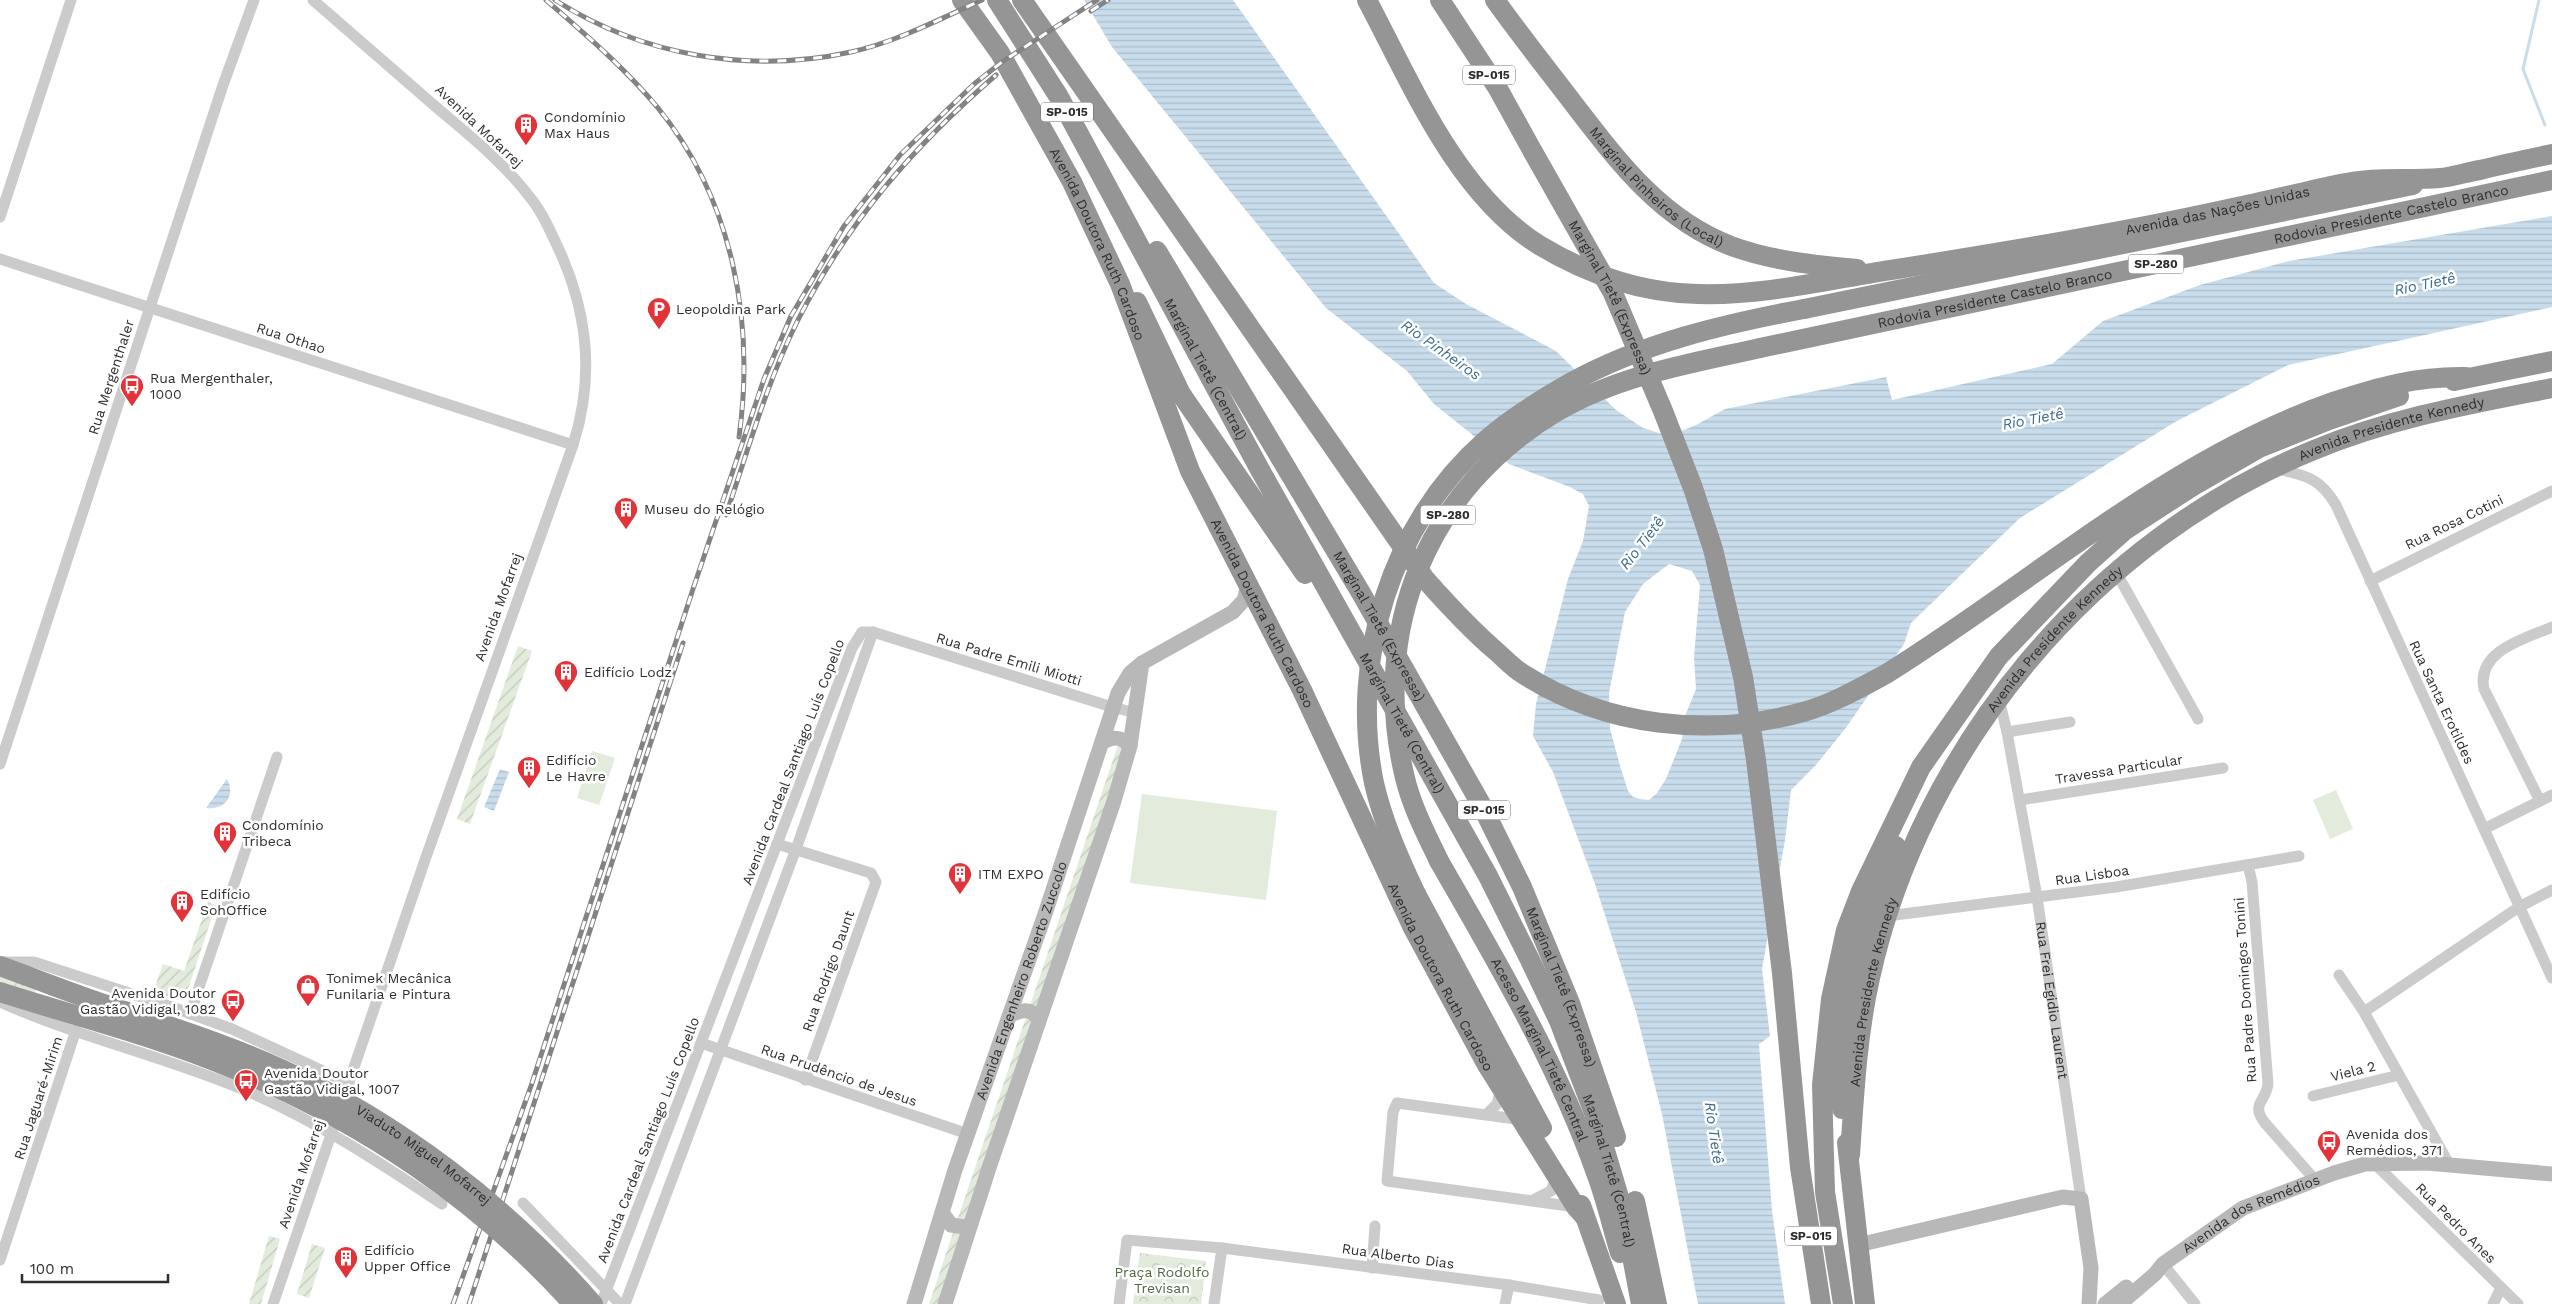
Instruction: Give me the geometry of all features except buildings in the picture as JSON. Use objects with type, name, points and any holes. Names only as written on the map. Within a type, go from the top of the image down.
[{"type":"highway","name":"Avenida Doutora Ruth Cardoso","points":[[962,0],[996,47],[1039,120],[1072,182],[1120,284],[1190,471],[1320,727],[1409,919],[1464,1025],[1581,1212]]},
{"type":"highway","name":"Marginal Tietê (Expressa)","points":[[997,0],[1059,96],[1126,221],[1144,236],[1157,251],[1264,435],[1361,593],[1450,748],[1501,843],[1542,934],[1600,1085],[1635,1201],[1646,1303]]},
{"type":"highway","points":[[1022,0],[1425,579],[1472,631],[1521,673],[1553,691],[1585,704],[1637,719],[1680,725],[1722,726],[1804,711],[1846,695],[1886,674],[2169,481],[2236,443],[2289,418],[2391,385],[2423,378],[2466,378]]},
{"type":"highway","points":[[1367,0],[1417,94],[1471,183],[1514,227],[1539,245],[1580,266],[1621,283],[1666,292],[1739,294],[1803,286],[1882,271]]},
{"type":"highway","name":"Marginal Tietê (Expressa)","points":[[1440,0],[1497,87],[1613,293],[1663,411],[1693,488],[1713,549],[1742,677],[1756,760],[1782,974],[1800,1167],[1821,1304]]},
{"type":"highway","name":"Marginal Pinheiros (Local)","points":[[1495,0],[1620,164],[1650,196],[1674,216],[1702,233],[1748,252],[1799,263],[1882,271]]},
{"type":"highway","name":"Avenida das Nações Unidas","points":[[1882,271],[2082,238],[2227,210],[2343,183],[2391,177],[2441,178],[2552,154]]},
{"type":"highway","points":[[1608,1302],[1577,1195],[1504,1055],[1416,894],[1386,826],[1374,783],[1368,726],[1369,673],[1381,608],[1392,573],[1409,539],[1439,491],[1486,439],[1571,382],[1665,342],[1758,318],[2380,193],[2441,178]]},
{"type":"highway","name":"Rodovia Presidente Castelo Branco","points":[[1440,861],[1413,805],[1405,778],[1395,710],[1394,675],[1402,619],[1414,578],[1454,505],[1480,471],[1497,456],[1558,411],[1593,393],[1634,379],[1760,348],[2552,180]]},
{"type":"highway","name":"Marginal Tietê (Central)","points":[[1126,221],[1259,468],[1364,652],[1488,876],[1559,1021],[1578,1068],[1624,1214],[1646,1303]]},
{"type":"highway","points":[[1120,284],[1140,304],[1181,394],[1286,546],[1356,653],[1423,781],[1440,791]]},
{"type":"highway","points":[[1843,1304],[1825,1192],[1822,1086],[1834,981],[1846,930],[1861,891],[1921,767],[2000,656],[2088,563],[2126,530],[2193,486],[2259,448],[2387,399],[2466,378],[2552,360]]},
{"type":"highway","name":"Avenida Presidente Kennedy","points":[[1850,1155],[1860,1029],[1870,976],[1904,870],[1932,808],[1969,741],[1999,699],[2050,636],[2116,572],[2162,535],[2222,496],[2276,468],[2312,451],[2406,418],[2552,388]]},
{"type":"highway","points":[[1865,1304],[1850,1155],[1842,1120],[1840,1068],[1843,1034],[1852,985],[1877,892],[1950,726]]},
{"type":"highway","name":"Acesso Marginal Tietê Central","points":[[1440,861],[1514,994],[1568,1102],[1597,1174],[1627,1278],[1646,1303]]},
{"type":"highway","name":"Viaduto Miguel Mofarrej","points":[[0,964],[201,1036],[281,1069],[357,1109],[431,1157],[468,1185],[512,1222],[593,1304]]},
{"type":"highway","name":"Viaduto Miguel Mofarrej","points":[[0,992],[150,1038],[224,1065],[265,1082],[342,1120],[412,1164],[459,1198],[532,1262],[573,1304]]},
{"type":"street","points":[[0,217],[71,0]]},
{"type":"street","name":"Rua Mergenthaler","points":[[0,764],[2,750],[254,0]]},
{"type":"street","name":"Avenida Mofarrej","points":[[272,1304],[509,619],[573,444],[583,411],[586,343],[573,284],[564,260],[541,212],[530,196],[490,154],[313,0]]},
{"type":"street","name":"Rua Othao","points":[[0,259],[149,309],[573,444]]},
{"type":"street","name":"Rua Santa Erotildes","points":[[2276,468],[2307,476],[2319,482],[2328,491],[2552,978]]},
{"type":"street","name":"Rua Rosa Cotini","points":[[2370,581],[2552,491]]},
{"type":"street","points":[[2116,572],[2198,719]]},
{"type":"street","name":"Avenida Engenheiro Roberto Zuccolo","points":[[914,1304],[968,1134],[1102,743],[1112,707],[1123,682],[1142,663],[1221,620],[1240,606],[1248,586]]},
{"type":"street","name":"Avenida Engenheiro Roberto Zuccolo","points":[[1221,620],[1250,613],[1266,618]]},
{"type":"street","points":[[2540,801],[2484,689],[2483,675],[2492,658],[2501,651],[2552,627]]},
{"type":"street","name":"Avenida Cardeal Santiago Luís Copello","points":[[601,1304],[855,640],[864,631],[873,632],[796,849],[625,1304]]},
{"type":"street","name":"Rua Padre Emili Miotti","points":[[873,632],[1112,707],[1136,712]]},
{"type":"street","name":"Avenida Engenheiro Roberto Zuccolo","points":[[945,1304],[1114,801],[1130,746],[1142,663]]},
{"type":"street","name":"Rua Frei Egidio Laurent","points":[[1999,699],[2008,732],[2037,897],[2091,1268],[2089,1304]]},
{"type":"street","points":[[2008,732],[2070,722]]},
{"type":"street","points":[[1102,743],[1114,737],[1120,738],[1130,746]]},
{"type":"street","points":[[190,1014],[277,757]]},
{"type":"street","name":"Travessa Particular","points":[[2020,800],[2223,768]]},
{"type":"street","points":[[2484,829],[2552,795]]},
{"type":"street","points":[[777,844],[796,849]]},
{"type":"street","name":"Rua Rodrigo Daunt","points":[[796,849],[871,873],[875,879],[874,891],[805,1080]]},
{"type":"street","name":"Rua Lisboa","points":[[1888,916],[2116,887],[2299,856]]},
{"type":"street","name":"Rua Padre Domingos Tonini","points":[[2248,865],[2252,882],[2268,1084],[2266,1093],[2258,1105],[2258,1113],[2314,1180]]},
{"type":"street","points":[[2364,1012],[2519,906],[2552,890]]},
{"type":"street","points":[[740,942],[757,949]]},
{"type":"street","points":[[0,964],[34,962],[190,1014],[232,1029],[348,1083]]},
{"type":"street","points":[[2339,975],[2364,1012],[2449,1164]]},
{"type":"street","points":[[0,1002],[198,1072],[278,1105],[331,1132],[442,1204]]},
{"type":"street","points":[[1010,1015],[1021,1010],[1029,1010],[1035,1013],[1039,1020]]},
{"type":"street","name":"Rua Jaguaré-Mirim","points":[[0,1260],[76,1030]]},
{"type":"street","name":"Rua Prudêncio de Jesus","points":[[701,1043],[968,1134]]},
{"type":"street","points":[[278,1105],[294,1083],[298,1059]]},
{"type":"street","name":"Viela 2","points":[[2313,1096],[2399,1075]]},
{"type":"street","points":[[1488,1114],[1499,1100],[1502,1086]]},
{"type":"street","points":[[1523,1120],[1400,1102],[1395,1104],[1386,1176],[1388,1182],[1535,1199],[1581,1212]]},
{"type":"street","name":"Avenida dos Remédios","points":[[2120,1304],[2155,1274],[2163,1264],[2243,1208],[2334,1172],[2374,1163],[2449,1164],[2552,1174]]},
{"type":"street","name":"Rua Pedro Anes","points":[[2374,1163],[2518,1304]]},
{"type":"street","points":[[1535,1199],[1551,1191],[1557,1176]]},
{"type":"street","points":[[1858,1245],[2063,1197],[2081,1199]]},
{"type":"street","points":[[522,1203],[620,1304]]},
{"type":"street","points":[[943,1214],[951,1225],[964,1227],[971,1224]]},
{"type":"street","points":[[1372,1268],[1375,1226]]},
{"type":"street","name":"Rua Alberto Dias","points":[[1119,1304],[1127,1240],[1192,1244],[1509,1285],[1608,1302]]},
{"type":"street","points":[[1214,1304],[1222,1248]]},
{"type":"street","points":[[2163,1264],[2195,1304]]},
{"type":"street","name":"Avenida dos Remédios","points":[[2105,1304],[2150,1267],[2163,1264]]},
{"type":"street","points":[[1504,1304],[1509,1285]]},
{"type":"street","points":[[2493,1304],[2501,1288]]},
{"type":"green space","points":[[518,646],[532,651],[470,824],[457,819]]},
{"type":"green space","points":[[1118,745],[1127,748],[940,1304],[929,1304]]},
{"type":"green space","points":[[592,751],[615,758],[599,805],[577,798]]},
{"type":"green space","points":[[2336,790],[2353,829],[2330,839],[2313,800]]},
{"type":"green space","points":[[1142,794],[1277,811],[1266,900],[1130,883]]},
{"type":"green space","points":[[208,902],[216,905],[184,1001],[153,992],[163,964],[184,971]]},
{"type":"green space","points":[[0,975],[36,990],[34,994],[0,984]]},
{"type":"green space","points":[[269,1236],[280,1239],[261,1304],[249,1304]]},
{"type":"green space","points":[[312,1244],[325,1248],[309,1298],[297,1294]]},
{"type":"green space","name":"Praça Rodolfo Trevisan","points":[[1140,1253],[1206,1261],[1201,1304],[1133,1304]]},
{"type":"water","points":[[1084,0],[1233,0],[1434,283],[1466,304],[1556,351],[1616,410],[1643,428],[1669,436],[1696,425],[1725,409],[1886,377],[1892,400],[2052,364],[2103,321],[2200,285],[2289,261],[2552,216],[2552,307],[2288,365],[2175,422],[2020,518],[1911,623],[1904,644],[1845,729],[1815,766],[1791,790],[1785,840],[1762,969],[1770,1036],[1759,1044],[1772,1211],[1785,1304],[1698,1304],[1662,1114],[1636,1012],[1595,884],[1553,772],[1533,736],[1536,704],[1568,579],[1583,541],[1589,506],[1583,494],[1570,487],[1509,464],[1434,404],[1407,371],[1326,308],[1112,47]],"holes":[[[1669,564],[1692,571],[1700,585],[1694,657],[1696,689],[1685,716],[1682,739],[1666,779],[1657,793],[1649,800],[1640,799],[1633,797],[1628,791],[1610,729],[1609,693],[1625,612],[1643,584]]]},
{"type":"water","points":[[500,769],[509,772],[494,811],[484,807]]},
{"type":"water","points":[[227,779],[230,791],[227,801],[219,807],[206,808]]},
{"type":"waterway","points":[[2539,0],[2523,69],[2545,125]]},
{"type":"railway","points":[[546,0],[604,52],[645,93],[684,144],[705,182],[721,222],[733,264],[740,307],[744,350],[743,394],[739,437]]},
{"type":"railway","points":[[555,0],[589,19],[624,35],[660,47],[736,60],[774,61],[813,58],[868,48],[918,29],[982,0]]},
{"type":"railway","points":[[453,1304],[531,1086],[693,589],[764,379],[791,316],[844,226],[900,155],[974,84],[1002,62],[1097,0]]},
{"type":"railway","points":[[1091,11],[1108,0]]},
{"type":"railway","points":[[726,515],[777,367],[817,284],[838,250],[885,187],[937,130],[996,75]]},
{"type":"railway","points":[[469,1304],[683,643]]},
{"type":"place","name":"Condomínio Max Haus","points":[[526,146]]},
{"type":"place","name":"Leopoldina Park","points":[[659,330]]},
{"type":"place","name":"Rua Mergenthaler, 1000","points":[[132,407]]},
{"type":"place","name":"Museu do Relógio","points":[[626,530]]},
{"type":"place","name":"Edifício Lodz","points":[[566,693]]},
{"type":"place","name":"Edifício Le Havre","points":[[529,789]]},
{"type":"place","name":"Condomínio Tribeca","points":[[225,854]]},
{"type":"place","name":"ITM EXPO","points":[[960,895]]},
{"type":"place","name":"Edifício SohOffice","points":[[182,923]]},
{"type":"place","name":"Tonimek Mecânica Funilaria e Pintura","points":[[308,1007]]},
{"type":"place","name":"Avenida Doutor Gastão Vidigal, 1082","points":[[233,1022]]},
{"type":"place","name":"Avenida Doutor Gastão Vidigal, 1007","points":[[246,1102]]},
{"type":"place","name":"Avenida dos Remédios, 371","points":[[2329,1163]]},
{"type":"place","name":"Edifício Upper Office","points":[[346,1279]]},
{"type":"water label","name":"Rio Tietê","points":[[2425,284]]},
{"type":"water label","name":"Rio Pinheiros","points":[[1441,350]]},
{"type":"water label","name":"Rio Tietê","points":[[2033,419]]},
{"type":"water label","name":"Rio Tietê","points":[[1642,543]]},
{"type":"water label","name":"Rio Tietê","points":[[1714,1133]]}]
